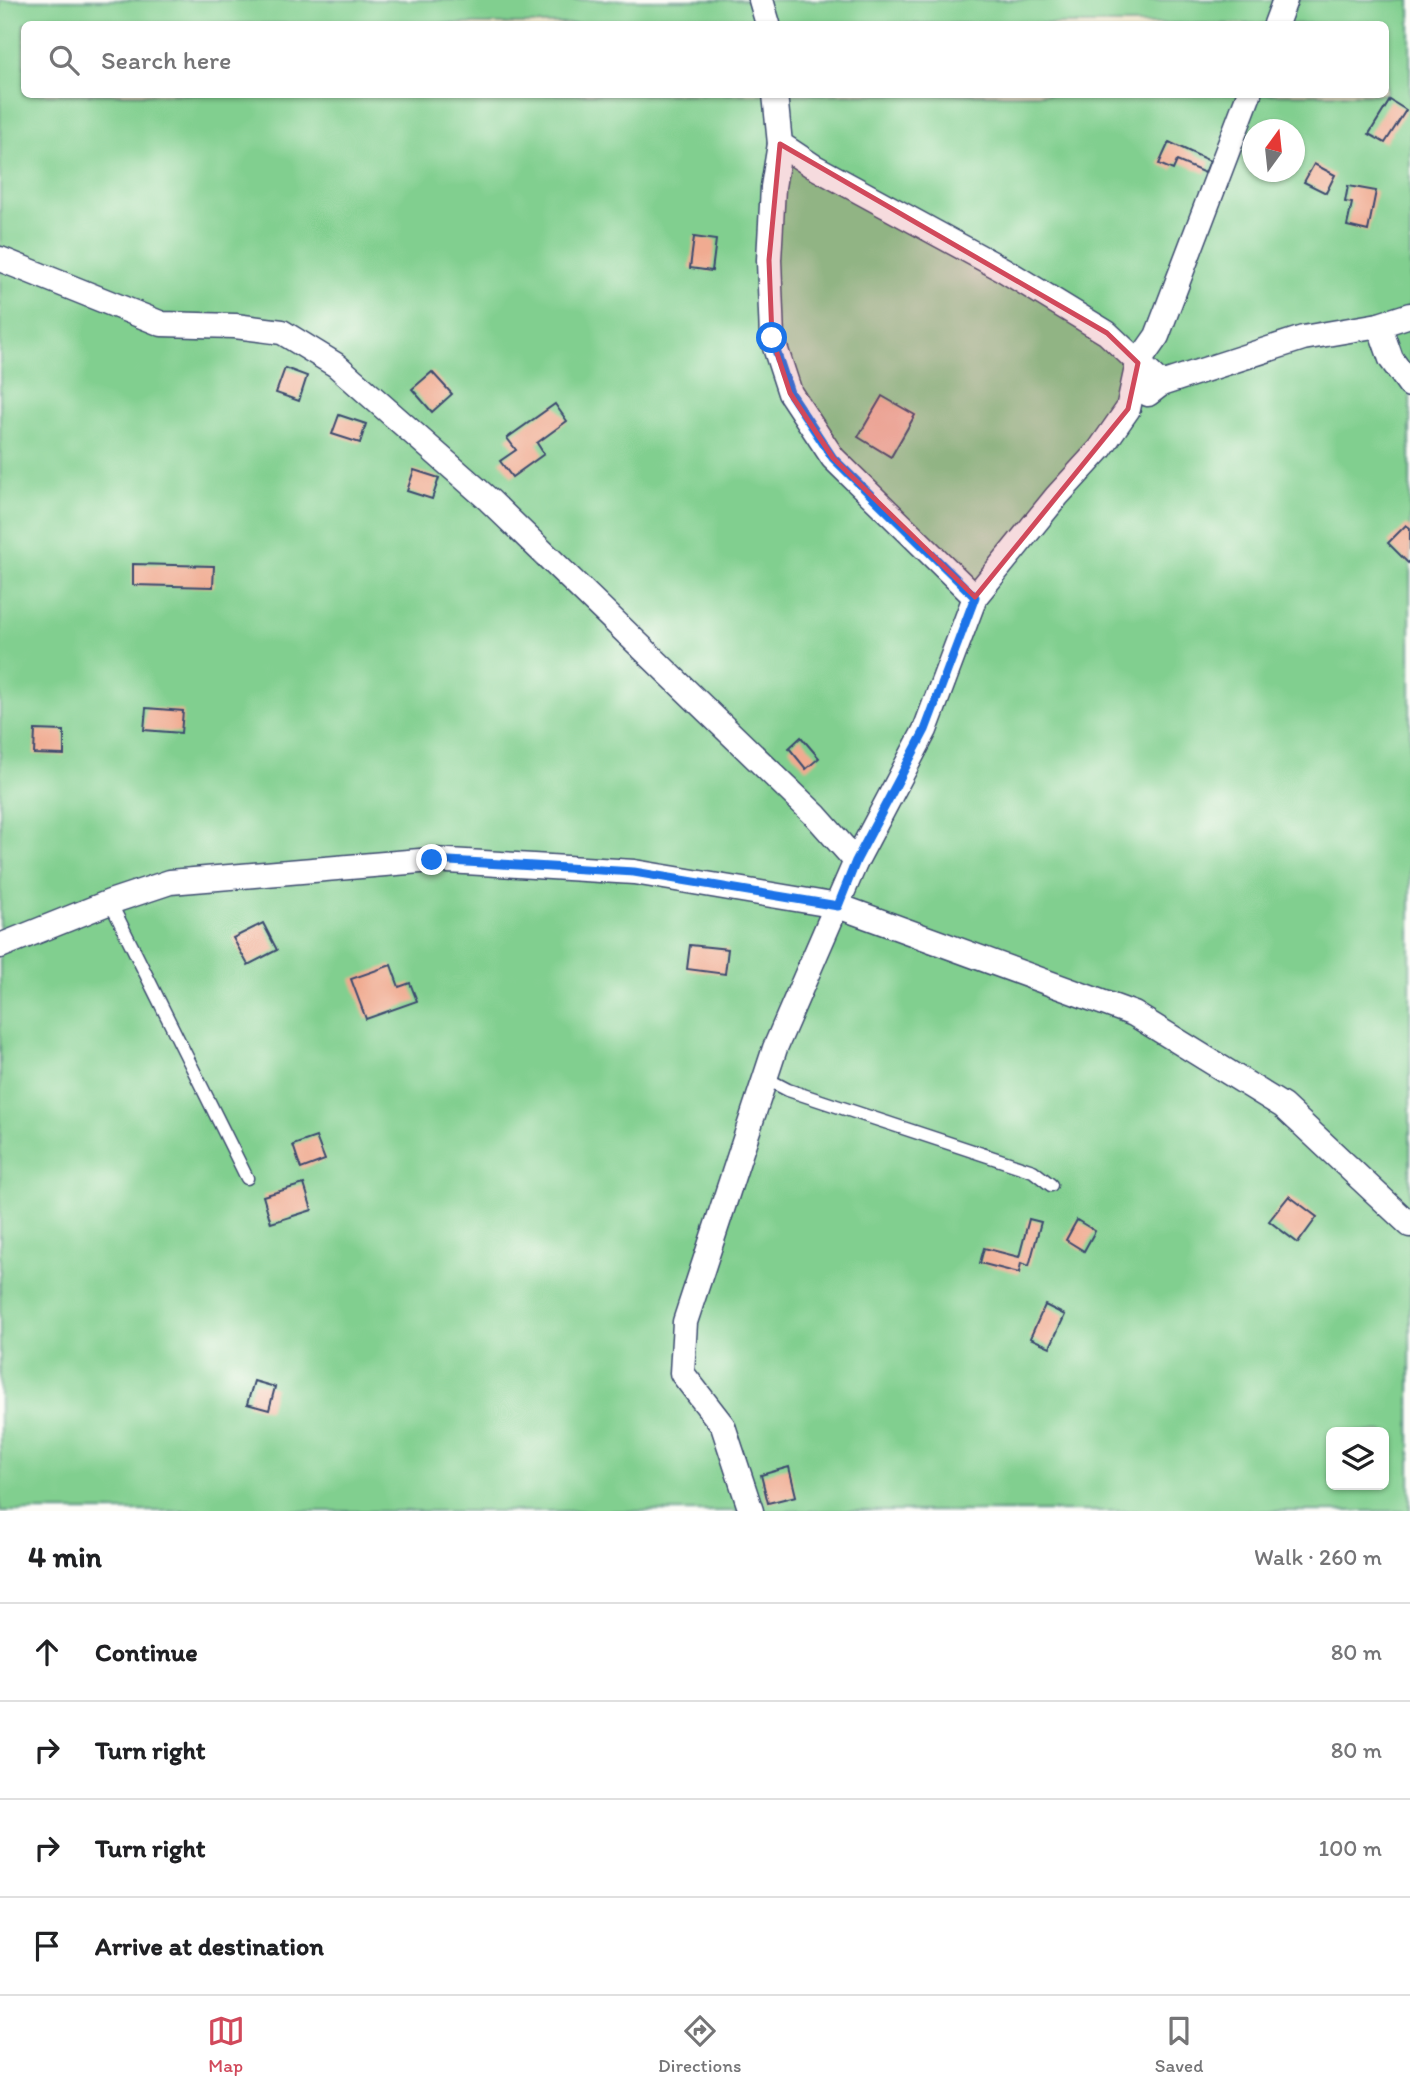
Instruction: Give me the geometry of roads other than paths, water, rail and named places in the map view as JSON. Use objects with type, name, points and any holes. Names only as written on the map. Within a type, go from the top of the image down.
[{"type":"street","points":[[761,0],[767,21]]},
{"type":"street","points":[[1277,21],[1285,0]]},
{"type":"street","points":[[775,98],[780,144],[773,187],[769,260],[772,338],[790,393],[833,458],[975,597]]},
{"type":"street","points":[[1128,409],[1138,363],[1157,336],[1247,98]]},
{"type":"street","points":[[780,144],[813,166],[1004,270],[1107,333],[1161,384]]},
{"type":"street","points":[[0,259],[162,324],[235,326],[282,332],[336,365],[489,500],[816,816],[856,861]]},
{"type":"street","points":[[751,1511],[723,1426],[682,1373],[685,1322],[775,1048],[856,861],[925,730],[975,597],[1057,496],[1100,450],[1128,409],[1161,384],[1303,338],[1379,325],[1410,316]]},
{"type":"street","points":[[1379,325],[1391,359],[1410,386]]},
{"type":"street","points":[[0,946],[110,902],[170,882],[432,860],[634,872],[838,906],[1134,1014],[1283,1106],[1410,1225]]},
{"type":"lane","points":[[110,902],[247,1178]]},
{"type":"lane","points":[[765,1078],[788,1090],[1033,1171],[1051,1185]]}]
